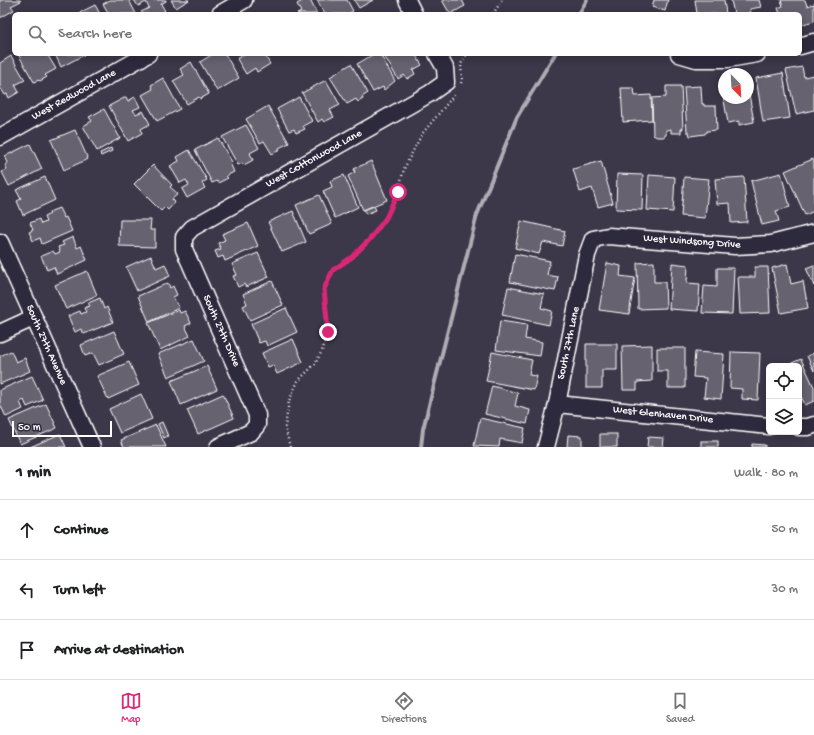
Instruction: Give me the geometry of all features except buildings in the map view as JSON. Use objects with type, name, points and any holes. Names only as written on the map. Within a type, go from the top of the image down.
[{"type":"street","points":[[223,12],[244,0]]},
{"type":"street","points":[[407,0],[413,12]]},
{"type":"street","points":[[802,45],[814,42]]},
{"type":"street","name":"West Redwood Lane","points":[[0,137],[144,56]]},
{"type":"street","points":[[438,56],[455,86]]},
{"type":"street","points":[[686,56],[696,59],[728,59],[745,56]]},
{"type":"street","name":"West Cottonwood Lane","points":[[184,237],[192,228],[429,94],[455,86]]},
{"type":"street","name":"West Windsong Drive","points":[[593,239],[608,236],[735,246],[771,244],[814,234]]},
{"type":"street","name":"South 27th Drive","points":[[184,237],[184,249],[257,415],[257,425],[251,432],[218,447]]},
{"type":"street","name":"South 27th Lane","points":[[546,447],[557,404],[588,255],[593,239]]},
{"type":"street","name":"South 27th Avenue","points":[[0,242],[92,447]]},
{"type":"street","points":[[0,332],[34,318]]},
{"type":"street","name":"West Glenhaven Drive","points":[[557,404],[766,426]]},
{"type":"street","points":[[802,427],[814,425]]},
{"type":"path","points":[[494,12],[502,0]]},
{"type":"path","points":[[290,447],[285,427],[288,401],[298,381],[315,364],[322,351],[328,332],[324,289],[333,270],[352,257],[370,239],[386,218],[398,192],[404,169],[422,134],[455,86],[462,80],[460,64],[466,56]]},
{"type":"waterway","points":[[580,12],[587,0]]},
{"type":"waterway","points":[[421,447],[423,429],[477,215],[517,117],[554,56]]},
{"type":"route","points":[[328,332],[324,289],[333,270],[352,257],[370,239],[386,218],[398,192]]}]
